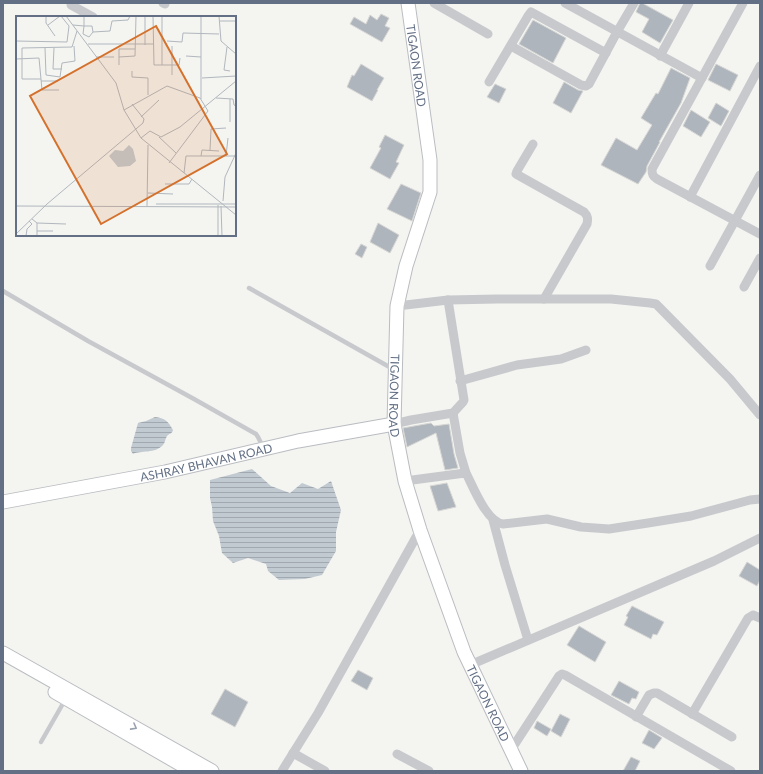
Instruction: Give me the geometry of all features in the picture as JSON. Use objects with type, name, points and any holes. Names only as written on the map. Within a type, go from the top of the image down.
[{"type":"street","points":[[71,3],[71,5],[91,16]]},
{"type":"street","name":"TIGAON ROAD","points":[[408,3],[430,160],[430,192],[406,266],[397,306],[394,424],[404,481],[464,652],[521,771]]},
{"type":"street","points":[[434,3],[488,34]]},
{"type":"street","points":[[565,3],[702,78]]},
{"type":"street","points":[[511,46],[586,86],[589,84],[634,3]]},
{"type":"street","points":[[660,56],[689,3]]},
{"type":"street","points":[[743,3],[652,170],[652,173],[657,179],[760,234]]},
{"type":"street","points":[[489,82],[531,12],[606,53]]},
{"type":"street","points":[[690,196],[760,66]]},
{"type":"street","points":[[533,144],[516,170],[516,174],[584,212],[588,219],[587,224],[544,299]]},
{"type":"street","points":[[710,266],[760,175]]},
{"type":"street","points":[[744,287],[760,258]]},
{"type":"street","points":[[397,306],[448,300],[497,299],[611,299],[656,304],[730,379],[760,415]]},
{"type":"street","points":[[394,424],[453,413],[464,400],[448,300]]},
{"type":"street","points":[[460,380],[517,365],[561,359],[586,350]]},
{"type":"street","points":[[453,413],[466,473],[483,506],[493,520],[528,640]]},
{"type":"street","name":"ASHRAY BHAVAN ROAD","points":[[3,502],[165,472],[298,441],[394,424]]},
{"type":"street","points":[[404,481],[466,473]]},
{"type":"street","points":[[493,520],[503,524],[547,519],[581,527],[609,529],[691,516],[750,500],[760,499]]},
{"type":"street","points":[[282,771],[318,713],[420,530]]},
{"type":"street","points":[[470,665],[639,594],[760,538]]},
{"type":"street","points":[[692,714],[748,618],[753,615],[760,618]]},
{"type":"street","points":[[3,653],[212,771]]},
{"type":"street","points":[[3,663],[192,771]]},
{"type":"street","points":[[511,750],[560,675],[565,675],[731,771]]},
{"type":"street","points":[[636,717],[649,695],[657,693],[732,737]]},
{"type":"street","points":[[294,753],[325,771]]},
{"type":"street","points":[[397,754],[429,771]]},
{"type":"lane","points":[[249,288],[396,371]]},
{"type":"lane","points":[[3,291],[88,341],[256,434],[264,449]]},
{"type":"lane","points":[[41,742],[66,699]]},
{"type":"shaded area","points":[[155,417],[166,420],[173,430],[172,432],[167,436],[164,444],[160,448],[133,454],[131,448],[138,423]]},
{"type":"shaded area","points":[[252,469],[271,486],[290,493],[302,483],[318,489],[331,481],[341,510],[336,532],[336,551],[322,575],[305,579],[279,580],[268,571],[266,564],[248,558],[233,563],[222,553],[219,536],[213,521],[210,498],[210,480]]},
{"type":"building","points":[[640,3],[673,20],[660,43],[642,32],[649,19],[636,12]]},
{"type":"building","points":[[381,14],[389,18],[385,26],[390,28],[382,42],[350,24],[354,17],[366,24],[370,15],[377,20]]},
{"type":"building","points":[[533,20],[566,38],[553,63],[519,44]]},
{"type":"building","points":[[361,64],[384,78],[372,101],[347,87],[352,75],[354,76]]},
{"type":"building","points":[[716,64],[738,75],[730,91],[708,80]]},
{"type":"building","points":[[671,68],[690,78],[681,103],[659,142],[647,166],[646,172],[638,184],[601,165],[616,138],[637,150],[652,125],[641,118],[656,93],[658,94]]},
{"type":"building","points":[[564,82],[578,90],[583,91],[571,113],[553,103]]},
{"type":"building","points":[[495,84],[506,89],[499,103],[487,97]]},
{"type":"building","points":[[716,103],[729,111],[721,126],[708,118]]},
{"type":"building","points":[[691,110],[710,122],[701,137],[683,126]]},
{"type":"building","points":[[385,135],[404,145],[396,162],[399,163],[390,179],[370,168],[381,148],[379,147]]},
{"type":"building","points":[[401,184],[421,193],[412,221],[387,209]]},
{"type":"building","points":[[378,223],[399,235],[390,253],[370,242]]},
{"type":"building","points":[[361,244],[367,247],[362,258],[355,254]]},
{"type":"building","points":[[431,423],[434,426],[449,424],[458,468],[445,470],[436,433],[407,447],[403,428]]},
{"type":"building","points":[[447,483],[456,507],[438,511],[430,486]]},
{"type":"building","points":[[747,562],[760,570],[760,580],[757,586],[739,576]]},
{"type":"building","points":[[632,606],[664,622],[657,635],[653,634],[651,639],[624,625],[628,617],[626,616]]},
{"type":"building","points":[[579,626],[606,642],[595,662],[567,645]]},
{"type":"building","points":[[358,670],[373,678],[367,690],[351,681]]},
{"type":"building","points":[[619,681],[639,692],[636,699],[632,698],[629,704],[611,695]]},
{"type":"building","points":[[225,689],[248,702],[235,727],[211,714]]},
{"type":"building","points":[[560,714],[570,719],[561,737],[551,731]]},
{"type":"building","points":[[537,721],[551,729],[547,736],[534,728]]},
{"type":"building","points":[[649,730],[662,738],[654,749],[642,743]]},
{"type":"building","points":[[631,757],[640,761],[635,771],[623,771]]}]
